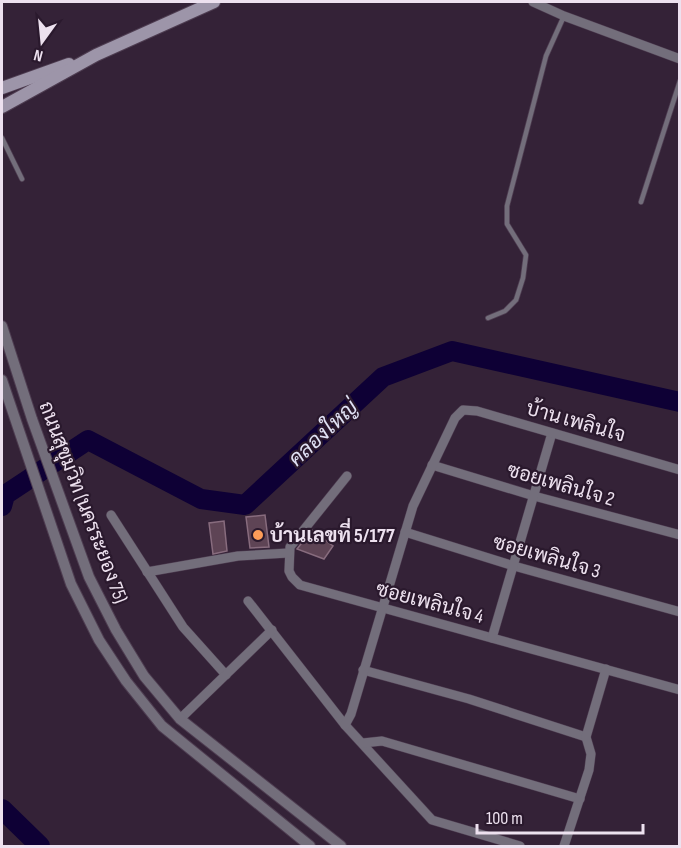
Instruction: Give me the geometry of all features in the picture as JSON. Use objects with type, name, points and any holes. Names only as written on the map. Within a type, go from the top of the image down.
[{"type":"main road","points":[[2,107],[96,55],[214,2]]},
{"type":"main road","points":[[2,88],[96,55]]},
{"type":"street","points":[[533,2],[564,16],[680,59]]},
{"type":"street","name":"ถนนสุขุมวิท (นครระยอง 75)","points":[[2,326],[32,419],[89,577],[116,630],[144,676],[180,718],[339,846]]},
{"type":"street","name":"ถนนสุขุมวิท (นครระยอง 75)","points":[[2,380],[71,584],[99,640],[126,681],[162,726],[310,846]]},
{"type":"street","name":"บ้าน เพลินใจ","points":[[432,465],[455,418],[462,410],[477,411],[680,470]]},
{"type":"street","points":[[492,638],[552,433]]},
{"type":"street","points":[[345,725],[351,714],[413,506],[432,465]]},
{"type":"street","name":"ซอยเพลินใจ 2","points":[[432,465],[680,536]]},
{"type":"street","points":[[147,572],[238,556],[288,553],[293,542],[347,476]]},
{"type":"street","points":[[111,515],[183,627],[226,675]]},
{"type":"street","name":"ซอยเพลินใจ 3","points":[[405,532],[514,566],[680,612]]},
{"type":"street","name":"ซอยเพลินใจ 4","points":[[288,553],[289,571],[292,578],[300,585],[680,690]]},
{"type":"street","points":[[248,601],[345,725],[432,820],[520,846]]},
{"type":"street","points":[[180,718],[272,630]]},
{"type":"street","points":[[564,846],[591,760],[586,737],[606,669]]},
{"type":"street","points":[[363,670],[469,699],[586,737]]},
{"type":"street","points":[[363,743],[381,741],[579,799]]},
{"type":"lane","points":[[488,318],[505,311],[516,300],[523,278],[526,255],[507,224],[507,206],[546,56],[564,16]]},
{"type":"lane","points":[[641,202],[680,81]]},
{"type":"lane","points":[[2,138],[22,179]]},
{"type":"building","name":"บ้านเลขที่ 5/177","points":[[265,515],[269,547],[250,548],[246,517]]},
{"type":"building","points":[[224,521],[227,551],[213,554],[209,523]]},
{"type":"building","points":[[312,530],[333,546],[324,559],[297,549]]},
{"type":"waterway","name":"คลองใหญ่","points":[[2,506],[5,495],[88,440],[201,499],[245,505],[383,377],[452,351],[680,402]]},
{"type":"waterway","name":"คลองใหญ่","points":[[2,491],[5,495]]},
{"type":"waterway","name":"คลองใหญ่","points":[[2,809],[40,846]]},
{"type":"place","name":"บ้านเลขที่ 5/177","points":[[258,535]]}]
